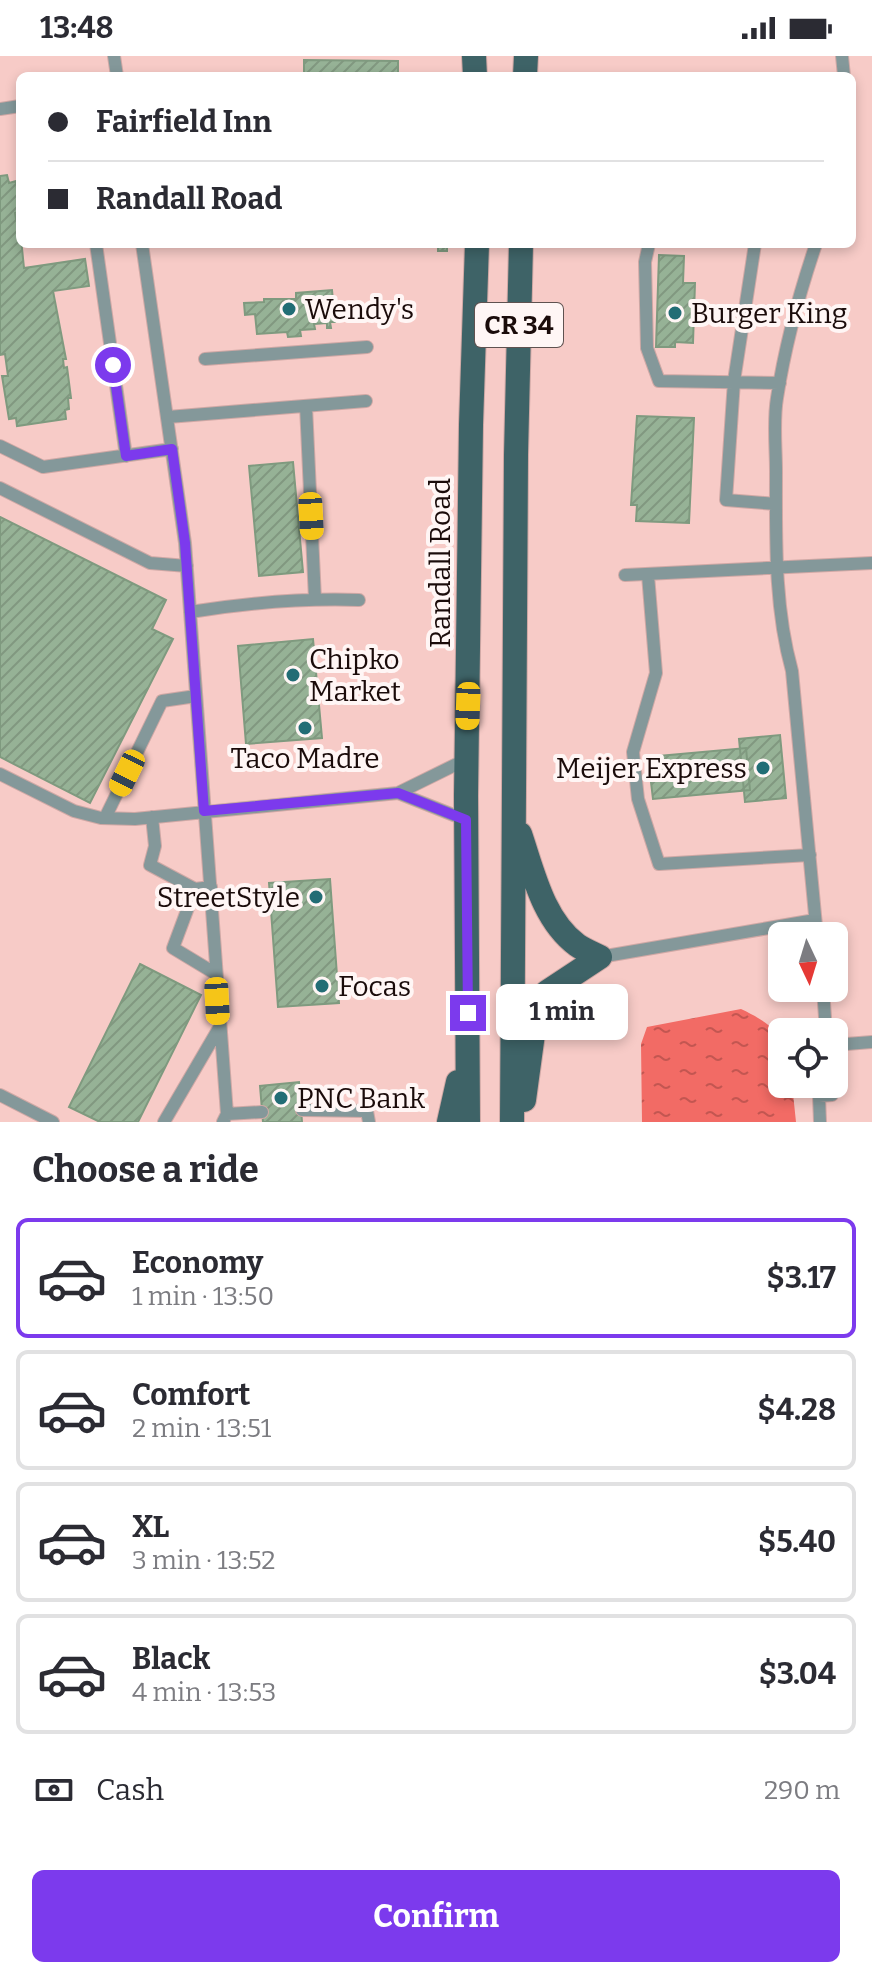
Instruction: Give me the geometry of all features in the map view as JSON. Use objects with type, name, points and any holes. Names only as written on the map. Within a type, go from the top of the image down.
[{"type":"main road","name":"Randall Road","points":[[468,1122],[466,820],[471,425],[477,248]]},
{"type":"main road","name":"CR 34","points":[[512,1122],[521,248]]},
{"type":"main road","points":[[514,815],[542,898],[558,925],[577,945],[600,957],[547,992],[536,1012],[521,1122]]},
{"type":"main road","points":[[449,1122],[468,1037]]},
{"type":"lane","points":[[97,248],[126,456]]},
{"type":"lane","points":[[143,248],[187,566],[225,1118],[262,1112]]},
{"type":"lane","points":[[648,248],[645,262],[647,348],[659,381],[780,383]]},
{"type":"lane","points":[[754,248],[734,381],[726,500],[776,504]]},
{"type":"lane","points":[[600,957],[815,920],[792,671],[783,640],[776,504],[776,400],[802,285],[815,248]]},
{"type":"lane","points":[[205,359],[367,347]]},
{"type":"lane","points":[[168,417],[366,401]]},
{"type":"lane","points":[[306,406],[315,599]]},
{"type":"lane","points":[[0,446],[43,467],[172,449]]},
{"type":"lane","points":[[0,488],[150,563],[187,566]]},
{"type":"lane","points":[[625,575],[872,563]]},
{"type":"lane","points":[[648,575],[656,673],[633,752],[638,799],[659,864],[810,855]]},
{"type":"lane","points":[[190,612],[246,603],[359,600]]},
{"type":"lane","points":[[105,818],[162,701],[196,696]]},
{"type":"lane","points":[[0,774],[74,811],[105,818],[152,817],[398,793],[467,759]]},
{"type":"lane","points":[[398,793],[466,820]]},
{"type":"lane","points":[[152,817],[155,846],[150,865],[195,889],[211,887]]},
{"type":"lane","points":[[195,889],[173,948],[216,974]]},
{"type":"lane","points":[[164,1122],[219,1027]]},
{"type":"lane","points":[[848,1044],[872,1042]]},
{"type":"lane","points":[[0,1095],[53,1122]]},
{"type":"lane","points":[[819,1098],[820,1122]]},
{"type":"lane","points":[[302,1110],[367,1111],[369,1122]]},
{"type":"water","points":[[741,1009],[766,1023],[768,1098],[793,1098],[796,1122],[642,1122],[641,1044],[647,1027]]},
{"type":"building","points":[[304,60],[398,61],[398,72],[304,72]]},
{"type":"building","points":[[7,175],[9,183],[16,181],[16,248],[22,248],[24,268],[85,259],[89,286],[53,291],[71,398],[68,398],[69,409],[65,410],[66,419],[17,426],[16,418],[9,419],[2,376],[8,376],[5,354],[0,355],[0,176]]},
{"type":"building","name":"Burger King","points":[[659,255],[684,256],[683,283],[695,283],[693,343],[675,342],[675,347],[656,347]]},
{"type":"building","name":"Wendy's","points":[[332,290],[335,322],[330,322],[331,328],[327,328],[327,323],[314,324],[315,329],[300,330],[301,336],[288,337],[287,332],[257,334],[255,314],[245,315],[244,303],[264,302],[264,299],[296,299],[296,293]]},
{"type":"building","points":[[637,416],[694,418],[689,523],[636,521],[637,505],[631,505]]},
{"type":"building","points":[[293,462],[303,572],[259,576],[249,466]]},
{"type":"building","points":[[0,517],[166,600],[152,629],[173,639],[90,803],[0,757]]},
{"type":"building","points":[[313,639],[322,738],[246,744],[238,646]]},
{"type":"building","name":"Meijer Express","points":[[780,735],[786,798],[745,802],[739,739]]},
{"type":"building","points":[[746,748],[750,790],[653,799],[648,757]]},
{"type":"building","points":[[330,879],[339,1003],[278,1007],[269,883]]},
{"type":"building","points":[[140,964],[201,995],[138,1122],[100,1122],[69,1107]]},
{"type":"building","name":"PNC Bank","points":[[299,1082],[302,1122],[263,1122],[260,1086]]},
{"type":"place","name":"Wendy's","points":[[289,309]]},
{"type":"place","name":"Burger King","points":[[675,313]]},
{"type":"place","name":"Chipko Market","points":[[293,675]]},
{"type":"place","name":"Taco Madre","points":[[305,728]]},
{"type":"place","name":"Meijer Express","points":[[763,768]]},
{"type":"place","name":"StreetStyle","points":[[316,897]]},
{"type":"place","name":"Focas","points":[[322,986]]},
{"type":"place","name":"PNC Bank","points":[[281,1098]]},
{"type":"route","points":[[113,365],[126,456],[172,449],[185,543],[204,811],[398,793],[466,820],[468,1013]]}]
